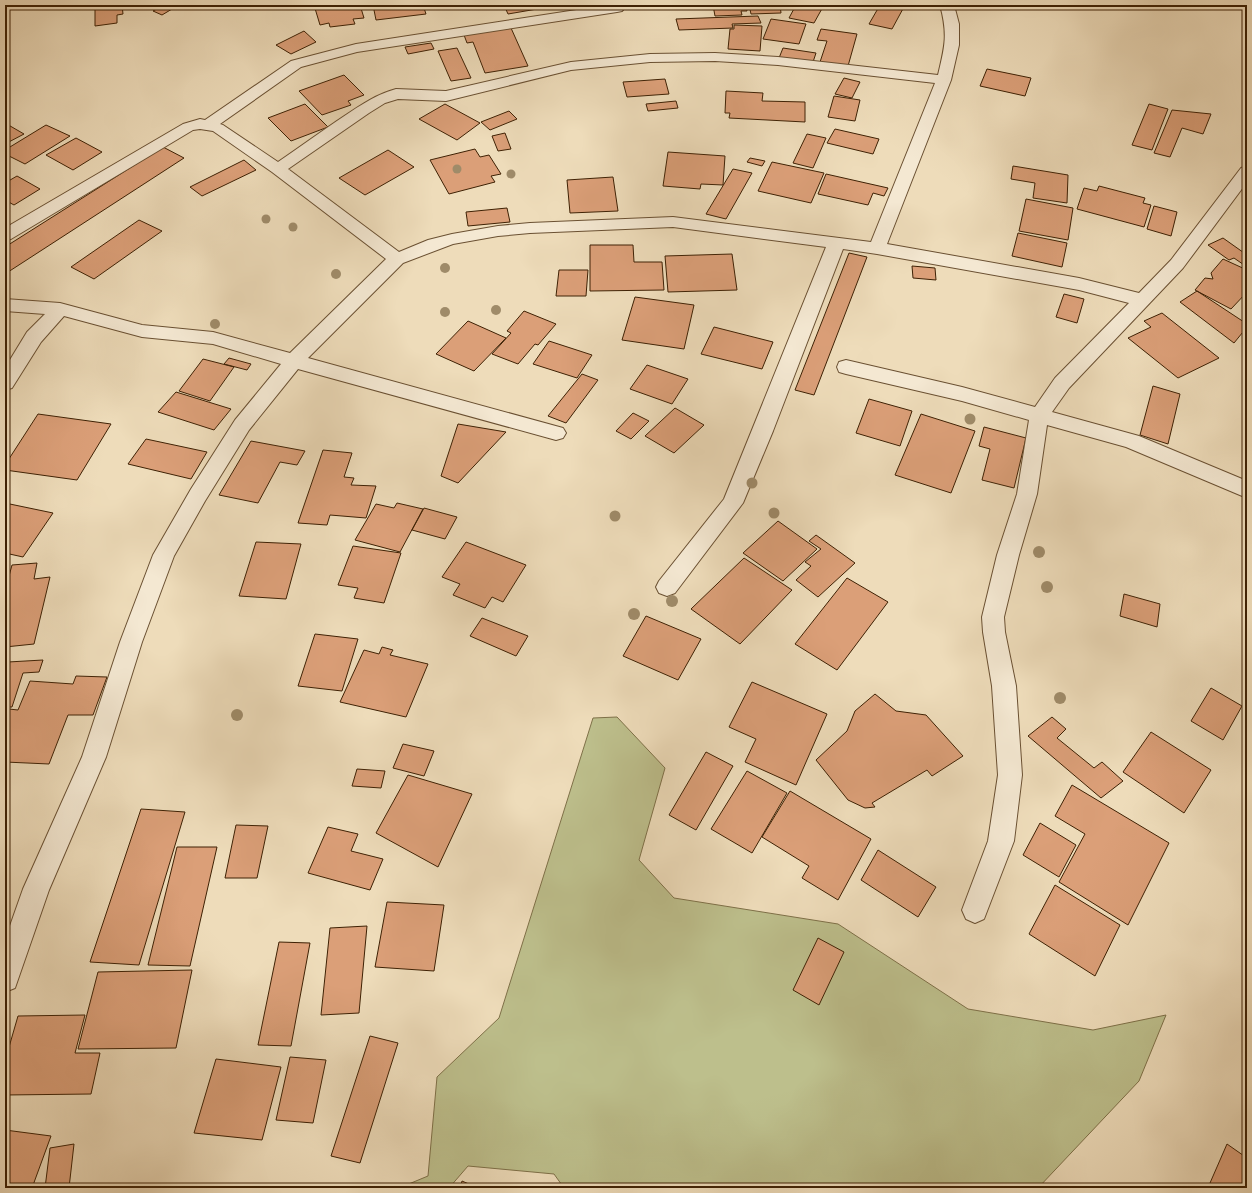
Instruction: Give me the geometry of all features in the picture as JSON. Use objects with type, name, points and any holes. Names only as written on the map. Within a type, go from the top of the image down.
[{"type":"street","points":[[208,125],[296,64],[356,48],[617,8],[620,5]]},
{"type":"street","points":[[877,248],[944,80],[952,45],[952,24],[947,5]]},
{"type":"street","points":[[278,169],[364,110],[380,100],[396,94],[446,96],[571,66],[650,58],[715,57],[778,61],[944,80]]},
{"type":"street","points":[[5,236],[188,127],[200,124],[218,128],[278,169],[396,259]]},
{"type":"street","points":[[975,910],[1001,841],[1010,775],[1004,686],[994,632],[993,617],[1008,555],[1027,494],[1039,416],[1062,383],[1177,264],[1247,170]]},
{"type":"street","points":[[5,978],[36,889],[94,757],[131,642],[164,555],[198,495],[242,425],[294,361],[396,259],[434,244],[498,231],[649,222],[673,222],[877,248],[1079,284],[1142,300]]},
{"type":"street","points":[[667,587],[733,503],[763,431],[837,242]]},
{"type":"street","points":[[5,305],[60,309],[142,331],[214,338],[556,433]]},
{"type":"street","points":[[5,383],[34,337],[60,309]]},
{"type":"street","points":[[846,367],[962,394],[1132,442],[1247,490]]},
{"type":"green space","points":[[617,717],[665,768],[639,860],[674,898],[838,924],[968,1009],[1093,1030],[1166,1015],[1139,1081],[1038,1188],[564,1188],[554,1174],[468,1166],[449,1188],[399,1188],[428,1176],[437,1077],[499,1018],[593,718]]},
{"type":"building","points":[[95,5],[122,5],[123,14],[117,15],[117,23],[95,26]]},
{"type":"building","points":[[164,5],[172,9],[162,15],[153,11]]},
{"type":"building","points":[[314,5],[360,5],[364,18],[353,19],[355,24],[330,27],[329,23],[320,25]]},
{"type":"building","points":[[373,5],[423,5],[426,14],[376,20]]},
{"type":"building","points":[[504,5],[542,5],[543,8],[508,14]]},
{"type":"building","points":[[713,5],[746,5],[747,11],[741,11],[742,15],[715,16]]},
{"type":"building","points":[[749,5],[780,5],[781,13],[751,14]]},
{"type":"building","points":[[796,5],[824,5],[814,23],[789,18]]},
{"type":"building","points":[[880,5],[905,5],[892,29],[869,24]]},
{"type":"building","points":[[758,16],[761,23],[732,24],[733,28],[679,30],[676,19]]},
{"type":"building","points":[[771,19],[806,24],[799,44],[763,39]]},
{"type":"building","points":[[734,25],[762,26],[760,51],[728,49],[730,29],[734,29]]},
{"type":"building","points":[[511,28],[528,66],[485,73],[473,42],[467,43],[464,35]]},
{"type":"building","points":[[821,29],[857,34],[848,66],[820,62],[827,41],[817,40]]},
{"type":"building","points":[[304,31],[316,42],[291,54],[276,45]]},
{"type":"building","points":[[431,43],[434,49],[408,54],[405,47]]},
{"type":"building","points":[[457,48],[471,78],[451,81],[438,51]]},
{"type":"building","points":[[783,48],[816,53],[813,62],[779,58]]},
{"type":"building","points":[[987,69],[1031,78],[1025,96],[980,86]]},
{"type":"building","points":[[344,75],[364,95],[348,101],[351,105],[322,115],[299,91]]},
{"type":"building","points":[[844,78],[860,82],[852,98],[835,94]]},
{"type":"building","points":[[665,79],[669,94],[627,97],[623,82]]},
{"type":"building","points":[[726,91],[763,93],[762,101],[805,102],[805,122],[729,118],[730,113],[725,113]]},
{"type":"building","points":[[834,96],[860,100],[855,121],[828,117]]},
{"type":"building","points":[[676,101],[678,108],[648,111],[646,104]]},
{"type":"building","points":[[305,104],[328,127],[291,141],[268,118]]},
{"type":"building","points":[[445,104],[480,123],[457,140],[419,119]]},
{"type":"building","points":[[1149,104],[1168,109],[1152,150],[1132,145]]},
{"type":"building","points":[[1172,110],[1211,114],[1203,134],[1182,128],[1170,157],[1154,153]]},
{"type":"building","points":[[509,111],[517,119],[490,130],[481,122]]},
{"type":"building","points":[[5,123],[24,134],[5,144]]},
{"type":"building","points":[[46,125],[70,136],[25,164],[5,154],[5,150]]},
{"type":"building","points":[[835,129],[879,139],[873,154],[827,143]]},
{"type":"building","points":[[505,133],[511,149],[498,151],[492,136]]},
{"type":"building","points":[[807,134],[826,138],[813,168],[793,163]]},
{"type":"building","points":[[76,138],[102,152],[73,170],[46,155]]},
{"type":"building","points":[[163,147],[184,158],[5,274],[5,247]]},
{"type":"building","points":[[475,149],[480,157],[489,155],[501,174],[491,176],[495,182],[449,194],[430,160]]},
{"type":"building","points":[[388,150],[414,167],[365,195],[339,178]]},
{"type":"building","points":[[668,152],[725,156],[723,185],[701,184],[700,189],[663,186]]},
{"type":"building","points":[[750,158],[765,161],[762,166],[747,162]]},
{"type":"building","points":[[244,160],[256,170],[202,196],[190,187]]},
{"type":"building","points":[[772,162],[824,173],[811,203],[758,191]]},
{"type":"building","points":[[1013,166],[1068,175],[1067,203],[1033,198],[1035,183],[1011,179]]},
{"type":"building","points":[[733,169],[752,173],[726,219],[706,214]]},
{"type":"building","points":[[826,174],[888,188],[884,196],[873,193],[868,205],[818,194]]},
{"type":"building","points":[[17,176],[40,189],[14,205],[5,200],[5,183]]},
{"type":"building","points":[[613,177],[618,211],[570,213],[567,180]]},
{"type":"building","points":[[1099,186],[1145,198],[1143,203],[1151,205],[1144,227],[1077,209],[1084,188],[1097,191]]},
{"type":"building","points":[[1026,199],[1073,208],[1068,240],[1019,231]]},
{"type":"building","points":[[1154,206],[1177,212],[1171,236],[1147,229]]},
{"type":"building","points":[[507,208],[510,222],[468,226],[466,212]]},
{"type":"building","points":[[139,220],[162,231],[94,279],[71,267]]},
{"type":"building","points":[[1018,233],[1067,243],[1062,267],[1012,256]]},
{"type":"building","points":[[1223,238],[1247,255],[1247,267],[1234,258],[1229,260],[1208,245]]},
{"type":"building","points":[[590,245],[633,245],[634,262],[662,262],[664,290],[590,291]]},
{"type":"building","points":[[849,253],[867,257],[814,395],[795,390]]},
{"type":"building","points":[[732,254],[737,290],[668,292],[665,256]]},
{"type":"building","points":[[1223,259],[1247,270],[1247,292],[1231,309],[1195,290],[1205,278],[1213,279],[1211,273]]},
{"type":"building","points":[[912,266],[935,268],[936,280],[913,278]]},
{"type":"building","points":[[559,270],[588,270],[586,296],[556,296]]},
{"type":"building","points":[[1197,291],[1247,324],[1247,327],[1234,343],[1180,302]]},
{"type":"building","points":[[1064,294],[1084,299],[1077,323],[1056,317]]},
{"type":"building","points":[[635,297],[694,305],[684,349],[622,340]]},
{"type":"building","points":[[524,311],[556,324],[538,345],[535,344],[518,364],[492,354],[511,333],[507,331]]},
{"type":"building","points":[[1162,313],[1219,358],[1178,378],[1128,338],[1151,327],[1144,321]]},
{"type":"building","points":[[468,321],[506,338],[474,371],[436,354]]},
{"type":"building","points":[[714,327],[773,342],[762,369],[701,354]]},
{"type":"building","points":[[549,341],[592,355],[577,378],[533,364]]},
{"type":"building","points":[[229,358],[251,364],[247,370],[224,364]]},
{"type":"building","points":[[203,359],[234,367],[210,401],[179,391]]},
{"type":"building","points":[[647,365],[688,379],[672,404],[630,389]]},
{"type":"building","points":[[582,374],[598,380],[566,423],[548,416]]},
{"type":"building","points":[[1153,386],[1180,394],[1168,444],[1140,435]]},
{"type":"building","points":[[176,392],[231,409],[214,430],[158,412]]},
{"type":"building","points":[[869,399],[912,411],[900,446],[856,433]]},
{"type":"building","points":[[675,408],[704,425],[674,453],[645,436]]},
{"type":"building","points":[[633,413],[649,421],[631,439],[616,431]]},
{"type":"building","points":[[38,414],[111,424],[77,480],[5,470],[5,465]]},
{"type":"building","points":[[921,414],[975,431],[951,493],[895,475]]},
{"type":"building","points":[[458,424],[506,432],[458,483],[441,476]]},
{"type":"building","points":[[984,427],[1026,438],[1014,488],[982,480],[990,449],[979,446]]},
{"type":"building","points":[[146,439],[207,452],[191,479],[128,464]]},
{"type":"building","points":[[251,441],[305,451],[297,465],[280,462],[258,503],[219,495]]},
{"type":"building","points":[[323,450],[352,453],[344,477],[354,478],[351,485],[376,486],[366,518],[330,515],[327,525],[298,523]]},
{"type":"building","points":[[5,503],[53,513],[23,557],[5,553]]},
{"type":"building","points":[[397,503],[423,509],[400,552],[355,540],[376,504],[394,508]]},
{"type":"building","points":[[424,508],[457,517],[445,539],[412,530]]},
{"type":"building","points":[[778,521],[817,549],[783,581],[743,553]]},
{"type":"building","points":[[816,535],[855,563],[818,597],[796,580],[811,566],[805,562],[821,549],[809,541]]},
{"type":"building","points":[[256,542],[301,544],[286,599],[239,596]]},
{"type":"building","points":[[466,542],[526,565],[503,602],[492,597],[485,608],[453,595],[460,584],[442,577]]},
{"type":"building","points":[[353,546],[401,553],[384,603],[354,598],[358,588],[338,585]]},
{"type":"building","points":[[744,558],[792,590],[740,644],[691,609]]},
{"type":"building","points":[[37,563],[34,579],[50,577],[34,644],[5,647],[5,591],[12,565]]},
{"type":"building","points":[[847,578],[888,602],[837,670],[795,644]]},
{"type":"building","points":[[1124,594],[1160,604],[1157,627],[1120,616]]},
{"type":"building","points":[[646,616],[701,639],[678,680],[623,656]]},
{"type":"building","points":[[482,618],[528,636],[516,656],[470,636]]},
{"type":"building","points":[[315,634],[358,639],[342,691],[298,686]]},
{"type":"building","points":[[382,647],[393,650],[390,655],[428,664],[406,717],[340,702],[364,650],[379,654]]},
{"type":"building","points":[[43,660],[39,672],[23,673],[12,707],[5,707],[5,671],[8,662]]},
{"type":"building","points":[[76,676],[107,677],[93,715],[68,715],[49,764],[5,762],[5,720],[9,709],[18,710],[30,681],[73,684]]},
{"type":"building","points":[[752,682],[827,714],[796,785],[745,762],[756,739],[729,727]]},
{"type":"building","points":[[1211,688],[1242,706],[1223,740],[1191,721]]},
{"type":"building","points":[[875,694],[896,711],[926,715],[963,756],[932,776],[927,770],[872,803],[875,807],[865,808],[848,800],[816,760],[847,731],[855,711]]},
{"type":"building","points":[[1052,717],[1066,729],[1057,738],[1094,768],[1102,762],[1123,781],[1101,798],[1028,736]]},
{"type":"building","points":[[1151,732],[1211,770],[1184,813],[1123,772]]},
{"type":"building","points":[[403,744],[434,751],[424,776],[393,768]]},
{"type":"building","points":[[706,752],[733,766],[696,830],[669,815]]},
{"type":"building","points":[[357,769],[385,771],[381,788],[352,786]]},
{"type":"building","points":[[747,771],[787,793],[752,853],[711,829]]},
{"type":"building","points":[[408,775],[472,794],[438,867],[376,833]]},
{"type":"building","points":[[1072,785],[1169,843],[1128,925],[1059,882],[1085,834],[1055,816]]},
{"type":"building","points":[[790,791],[871,839],[838,900],[802,878],[809,866],[762,837]]},
{"type":"building","points":[[141,809],[185,812],[139,965],[90,962]]},
{"type":"building","points":[[1040,823],[1076,845],[1059,877],[1023,855]]},
{"type":"building","points":[[236,825],[268,826],[257,878],[225,878]]},
{"type":"building","points":[[328,827],[358,834],[351,851],[383,859],[370,890],[308,873]]},
{"type":"building","points":[[177,847],[217,847],[190,966],[148,965]]},
{"type":"building","points":[[878,850],[936,887],[918,917],[861,880]]},
{"type":"building","points":[[1055,885],[1120,925],[1095,976],[1029,934]]},
{"type":"building","points":[[387,902],[444,905],[434,971],[375,967]]},
{"type":"building","points":[[367,926],[359,1013],[321,1015],[330,928]]},
{"type":"building","points":[[818,938],[844,952],[819,1005],[793,990]]},
{"type":"building","points":[[279,942],[310,943],[291,1046],[258,1045]]},
{"type":"building","points":[[192,970],[176,1048],[78,1049],[98,972]]},
{"type":"building","points":[[85,1015],[75,1053],[100,1053],[91,1094],[5,1095],[5,1054],[7,1054],[18,1016]]},
{"type":"building","points":[[370,1036],[398,1043],[360,1163],[331,1156]]},
{"type":"building","points":[[290,1057],[326,1060],[313,1123],[276,1120]]},
{"type":"building","points":[[216,1059],[281,1067],[262,1140],[194,1133]]},
{"type":"building","points":[[5,1130],[51,1136],[32,1188],[5,1188]]},
{"type":"building","points":[[74,1144],[69,1188],[45,1188],[50,1148]]},
{"type":"building","points":[[1227,1144],[1247,1158],[1247,1188],[1217,1188],[1210,1183]]},
{"type":"building","points":[[462,1181],[478,1188],[460,1188]]}]
